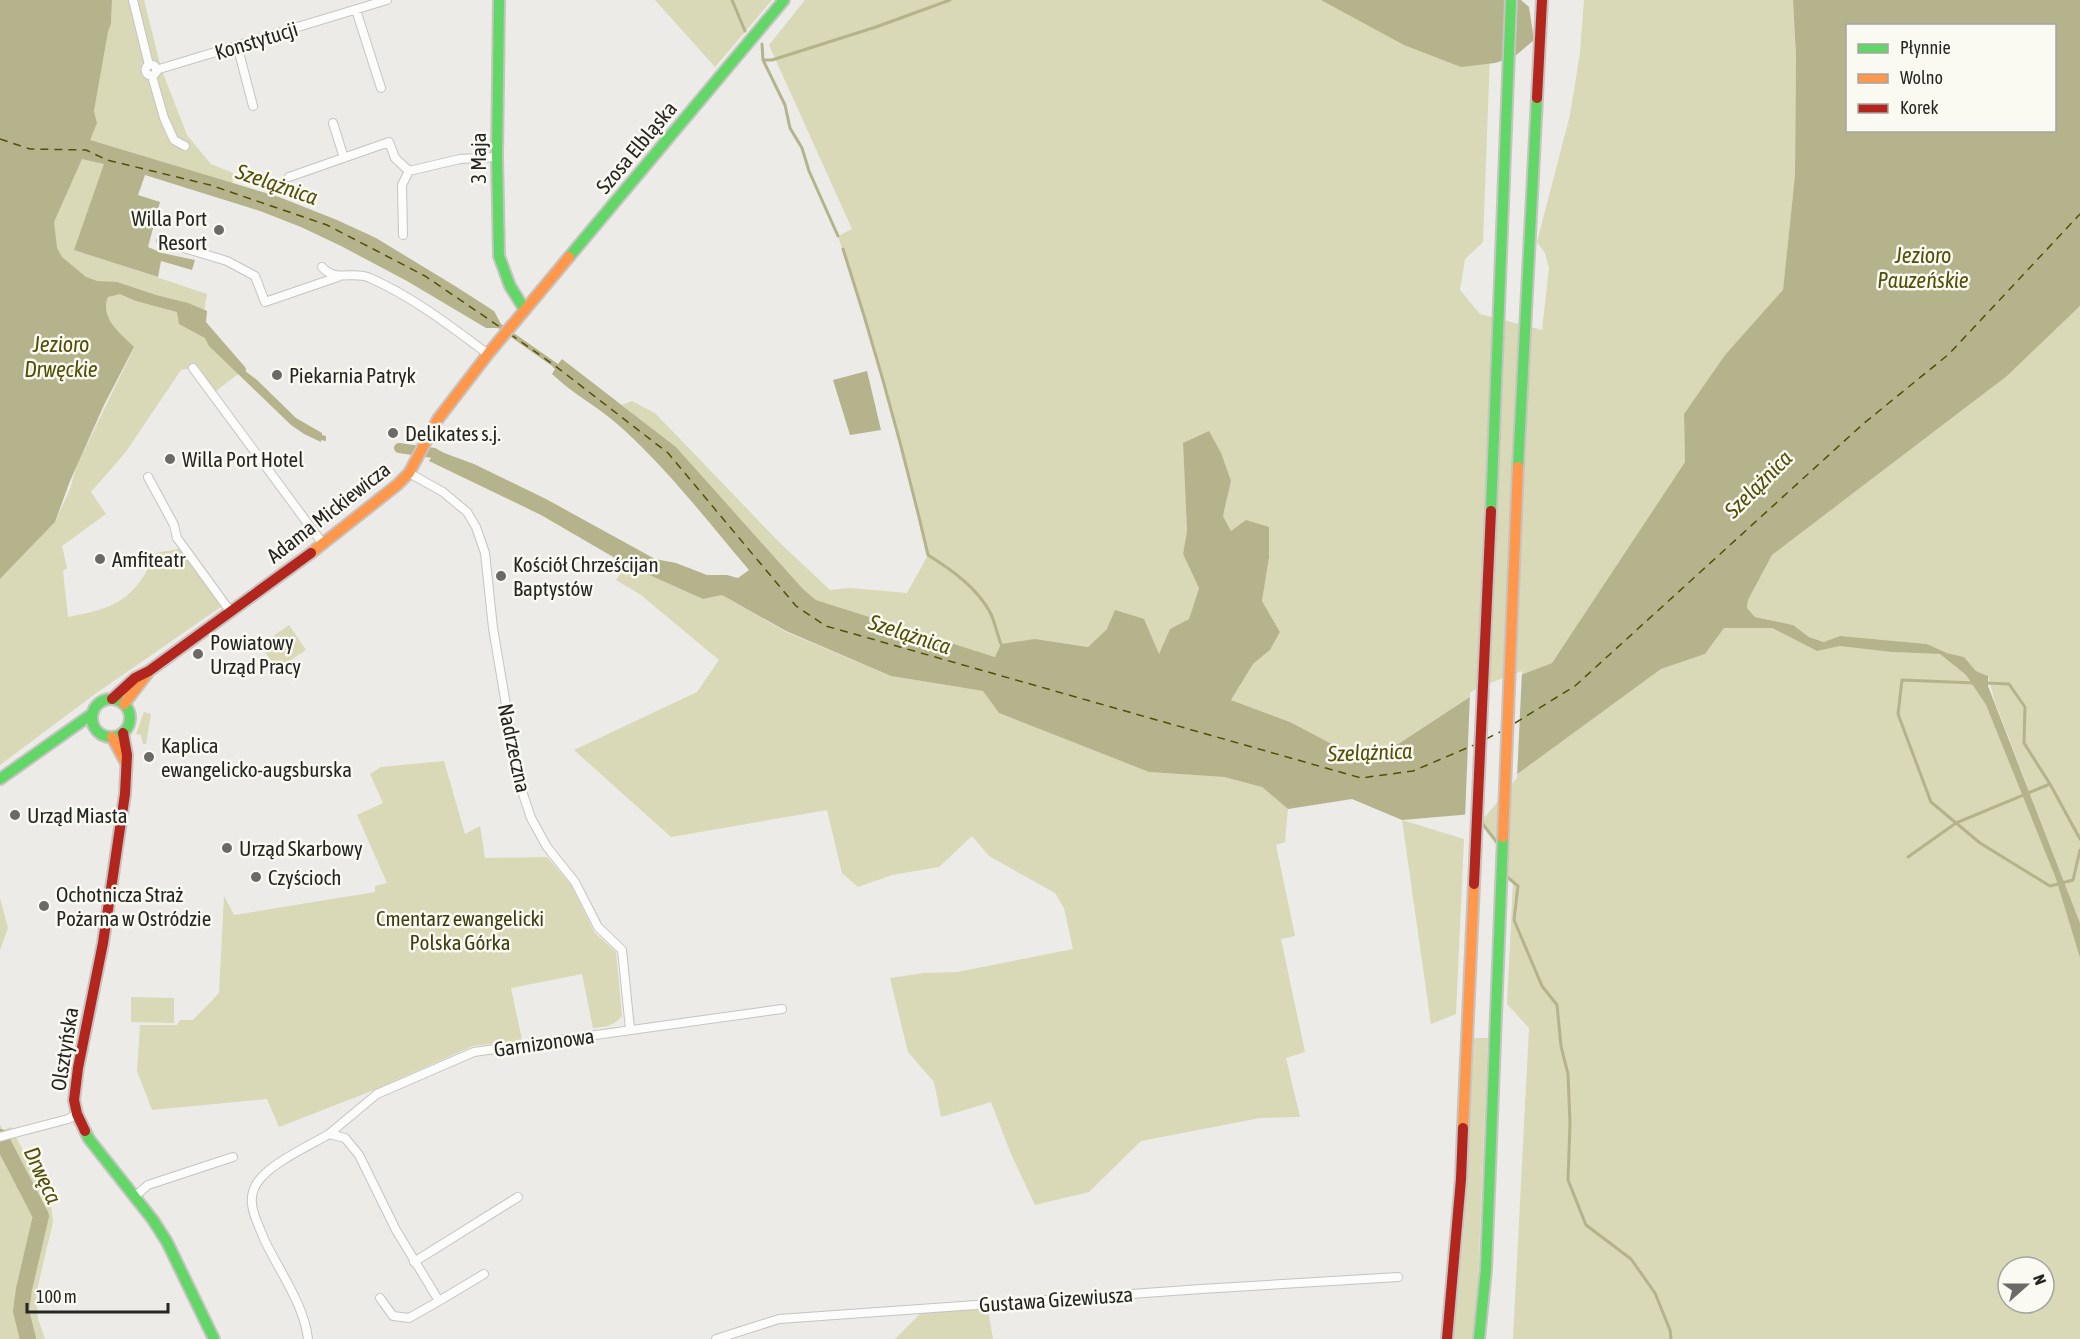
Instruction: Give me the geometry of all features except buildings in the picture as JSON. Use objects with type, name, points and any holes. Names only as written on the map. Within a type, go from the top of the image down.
[{"type":"main road","name":"3 Maja","points":[[499,0],[498,256],[510,286],[525,310]]},
{"type":"main road","name":"Szosa Elbląska","points":[[517,319],[784,0]]},
{"type":"main road","points":[[1447,1339],[1461,1179],[1499,326],[1511,0]]},
{"type":"main road","points":[[1479,1339],[1486,1269],[1524,330],[1542,0]]},
{"type":"main road","name":"Adama Mickiewicza","points":[[112,699],[135,678],[149,671],[230,612],[386,495],[409,472],[443,412],[517,319]]},
{"type":"main road","name":"Adama Mickiewicza","points":[[124,704],[149,671]]},
{"type":"main road","points":[[0,779],[92,714],[98,705],[107,699],[124,704],[129,711],[130,719],[123,733],[111,737],[102,735],[95,728],[92,714]]},
{"type":"main road","points":[[65,732],[95,728]]},
{"type":"main road","name":"Olsztyńska","points":[[123,733],[126,740],[125,794],[111,893],[74,1100],[77,1114],[89,1139],[167,1242],[214,1339]]},
{"type":"main road","points":[[111,737],[126,763]]},
{"type":"street","points":[[134,0],[164,117],[174,140],[185,146]]},
{"type":"street","name":"Konstytucji","points":[[153,70],[387,0]]},
{"type":"street","points":[[356,10],[381,88]]},
{"type":"street","points":[[237,45],[254,105]]},
{"type":"street","points":[[333,123],[344,158]]},
{"type":"street","points":[[289,177],[389,142],[395,158],[409,171]]},
{"type":"street","points":[[409,171],[460,159],[497,157]]},
{"type":"street","points":[[403,236],[402,185],[409,171]]},
{"type":"street","points":[[161,241],[227,261],[255,276],[265,302],[338,277],[359,275],[378,282],[426,309],[490,351]]},
{"type":"street","points":[[322,267],[331,275],[338,277]]},
{"type":"street","points":[[193,368],[323,544]]},
{"type":"street","name":"Nadrzeczna","points":[[409,472],[443,492],[467,512],[476,527],[485,553],[493,628],[519,783],[531,818],[547,847],[575,882],[598,927],[622,950],[630,1029]]},
{"type":"street","points":[[148,477],[174,525],[177,538],[230,612]]},
{"type":"street","name":"Garnizonowa","points":[[308,1339],[307,1329],[294,1296],[263,1236],[252,1205],[253,1192],[263,1175],[329,1134],[377,1094],[474,1052],[782,1009]]},
{"type":"street","points":[[4,1136],[68,1119],[77,1114]]},
{"type":"street","points":[[329,1134],[345,1138],[359,1155],[414,1262],[439,1301]]},
{"type":"street","points":[[134,1197],[148,1185],[233,1156]]},
{"type":"street","points":[[414,1262],[518,1197]]},
{"type":"street","points":[[380,1298],[393,1317],[409,1318],[484,1274]]},
{"type":"street","name":"Gustawa Gizewiusza","points":[[716,1339],[779,1319],[1398,1277]]},
{"type":"green space","points":[[0,0],[97,123],[94,111],[111,24],[112,0],[144,0],[161,68],[187,135],[211,164],[233,173],[232,193],[107,160],[94,256],[207,294],[202,325],[242,371],[212,394],[193,368],[181,370],[125,453],[91,492],[106,514],[62,546],[67,568],[63,571],[68,617],[112,605],[132,591],[156,553],[184,548],[225,604],[95,694],[0,765],[0,579],[55,522],[70,489],[77,465],[134,348],[70,368]]},
{"type":"green space","points":[[655,0],[772,0],[715,67]]},
{"type":"green space","points":[[805,0],[1492,0],[1483,242],[1465,259],[1460,290],[1480,314],[1542,330],[1549,268],[1545,253],[1537,242],[1570,115],[1580,53],[1584,0],[1793,0],[1796,56],[1795,175],[1783,291],[1725,355],[1684,414],[1685,462],[1552,663],[1479,691],[1392,748],[1351,754],[1290,722],[1231,700],[1253,664],[1270,650],[1280,632],[1262,601],[1269,558],[1231,531],[1223,516],[1231,481],[1183,443],[1187,531],[1183,554],[1199,587],[1189,619],[1170,629],[1159,655],[1107,629],[1088,647],[1035,639],[995,657],[816,600],[803,589],[676,447],[622,405],[632,401],[655,413],[779,542],[830,590],[850,588],[907,593],[928,555],[887,394],[838,236],[852,229],[769,45]]},
{"type":"green space","points":[[2080,306],[2080,923],[1995,702],[1988,676],[1976,671],[1964,657],[1947,653],[1927,644],[1840,636],[1825,642],[1809,637],[1793,625],[1755,617],[1747,608],[1748,600],[1772,555],[2007,376]]},
{"type":"green space","points":[[627,565],[703,599],[722,595],[786,632],[891,676],[983,691],[999,713],[1149,772],[1224,777],[1262,787],[1288,809],[1285,842],[1276,845],[1295,936],[1281,939],[1305,1052],[1286,1058],[1300,1117],[1260,1118],[1141,1141],[1089,1192],[1035,1205],[1011,1154],[991,1102],[941,1117],[934,1082],[908,1052],[890,978],[924,973],[957,972],[1073,949],[1064,908],[1055,893],[989,856],[972,836],[939,867],[892,875],[858,887],[842,873],[827,810],[671,837],[574,750],[697,692],[719,660],[641,595],[616,580]]},
{"type":"green space","points":[[289,625],[306,650],[277,669],[260,645]]},
{"type":"green space","points":[[1724,628],[1772,628],[1817,651],[1840,645],[1892,652],[1940,654],[1966,675],[1986,705],[2056,879],[2080,958],[2080,1339],[1513,1339],[1529,1028],[1507,1004],[1513,882],[1506,876],[1503,851],[1475,814],[1512,778],[1661,669],[1705,654]]},
{"type":"green space","points":[[144,712],[151,714],[146,744],[143,744],[141,735],[136,734]]},
{"type":"green space","name":"Cmentarz ewangelicki Polska Górka","points":[[444,761],[465,834],[480,826],[485,858],[547,857],[571,885],[594,932],[616,952],[622,1016],[609,1025],[593,1028],[582,974],[511,988],[522,1040],[473,1046],[374,1090],[279,1127],[267,1099],[152,1110],[137,1071],[140,1025],[177,1025],[180,1020],[193,1020],[219,993],[224,896],[234,915],[375,892],[375,886],[387,883],[357,815],[383,803],[370,774],[381,767]]},
{"type":"green space","points":[[1402,820],[1464,839],[1456,1014],[1431,1024]]},
{"type":"green space","points":[[0,898],[8,928],[0,950]]},
{"type":"green space","points":[[131,997],[174,998],[174,1023],[131,1022]]},
{"type":"green space","points":[[1474,1038],[1488,1038],[1477,1307],[1473,1339],[1453,1339],[1464,1228]]},
{"type":"green space","points":[[0,1125],[3,1130],[11,1127],[51,1205],[53,1222],[36,1294],[38,1319],[45,1339],[0,1339]]},
{"type":"green space","points":[[987,1304],[993,1339],[895,1339],[926,1308]]},
{"type":"water","name":"Jezioro Pauzeńskie","points":[[0,0],[112,0],[111,24],[94,111],[97,123],[90,140],[279,197],[337,220],[376,238],[455,286],[494,311],[501,324],[558,364],[562,359],[676,447],[803,589],[816,600],[995,657],[1001,644],[1035,639],[1088,647],[1107,629],[1115,610],[1144,619],[1159,654],[1170,629],[1189,619],[1199,588],[1183,554],[1187,531],[1183,443],[1209,431],[1221,453],[1231,481],[1223,516],[1231,531],[1246,520],[1269,527],[1269,558],[1262,601],[1280,632],[1270,650],[1253,664],[1231,700],[1290,722],[1351,754],[1392,748],[1479,691],[1552,663],[1685,462],[1684,414],[1725,355],[1783,290],[1795,175],[1796,56],[1793,0],[2080,0],[2080,306],[2007,376],[1772,555],[1748,600],[1747,608],[1755,617],[1793,625],[1809,637],[1824,642],[1840,636],[1927,644],[1947,653],[1964,657],[1976,671],[1988,676],[1988,686],[2080,923],[2080,958],[2056,879],[1986,705],[1966,675],[1940,654],[1892,652],[1840,646],[1817,651],[1772,628],[1724,628],[1705,654],[1661,669],[1512,778],[1484,813],[1402,820],[1352,799],[1288,809],[1262,787],[1224,777],[1149,772],[999,713],[983,691],[891,676],[786,631],[722,595],[703,599],[627,565],[541,515],[429,461],[436,450],[474,464],[546,499],[655,559],[676,563],[707,575],[727,575],[738,578],[749,570],[689,498],[641,446],[615,422],[552,374],[555,369],[552,366],[498,328],[486,328],[407,281],[301,227],[260,211],[145,175],[138,195],[160,202],[148,247],[162,253],[195,260],[192,270],[161,261],[158,277],[74,250],[104,164],[82,159],[54,222],[57,248],[62,257],[86,277],[97,281],[117,282],[207,311],[206,323],[212,332],[208,336],[228,358],[257,380],[296,418],[326,436],[326,441],[321,440],[321,442],[291,425],[209,346],[205,338],[179,324],[177,312],[136,301],[120,294],[108,297],[106,312],[109,319],[134,347],[104,405],[70,481],[55,522],[0,579]]},
{"type":"water","points":[[1321,0],[1521,0],[1529,7],[1534,40],[1514,57],[1495,63],[1461,67],[1404,45]]},
{"type":"water","points":[[867,371],[881,430],[850,435],[833,380]]},
{"type":"pier","points":[[1522,671],[1517,778],[1486,816],[1465,818],[1470,693],[1477,688]]},
{"type":"waterway","points":[[732,0],[745,31]]},
{"type":"waterway","points":[[763,60],[772,60],[876,27],[950,0]]},
{"type":"waterway","points":[[762,44],[763,60],[785,105],[790,128],[802,148],[809,171],[838,236]]},
{"type":"waterway","points":[[843,249],[889,401],[928,555],[954,573],[978,595],[990,612],[1001,644]]},
{"type":"waterway","points":[[202,325],[241,370]]},
{"type":"waterway","points":[[399,448],[434,453],[446,460]]},
{"type":"waterway","points":[[1974,683],[1902,680],[1898,714],[1931,802],[1980,843],[2050,886],[2073,880],[2080,850]]},
{"type":"waterway","points":[[1987,683],[2009,684],[2025,707],[2024,743],[2050,784]]},
{"type":"waterway","points":[[1908,857],[1956,823],[2050,784],[2080,839]]},
{"type":"waterway","points":[[1482,823],[1498,844]]},
{"type":"waterway","points":[[1506,876],[1518,886],[1514,920],[1542,986],[1557,1005],[1561,1046],[1568,1074],[1570,1123],[1568,1180],[1586,1225],[1631,1259],[1655,1293],[1670,1330],[1671,1339]]},
{"type":"waterway","name":"Drwęca","points":[[0,1137],[41,1216],[21,1311],[28,1339]]},
{"type":"ferry route","points":[[0,139],[30,149],[86,150],[107,160],[210,185],[327,225],[425,276],[503,329]]},
{"type":"ferry route","points":[[1515,723],[1575,686],[1863,424],[1949,354],[2080,214]]},
{"type":"ferry route","points":[[510,334],[668,453],[796,606],[826,626],[1361,778],[1413,771],[1474,745]]},
{"type":"ferry route","points":[[1486,739],[1500,732]]},
{"type":"traffic: fast","points":[[499,0],[497,157],[499,256],[510,286],[525,310]]},
{"type":"traffic: fast","points":[[569,257],[784,0]]},
{"type":"traffic: fast","points":[[1491,511],[1511,0]]},
{"type":"traffic: fast","points":[[1518,467],[1537,98]]},
{"type":"traffic: fast","points":[[111,699],[124,705],[130,718],[124,731],[111,737],[98,731],[92,718],[98,705],[111,699]]},
{"type":"traffic: fast","points":[[0,779],[92,714]]},
{"type":"traffic: fast","points":[[1479,1339],[1486,1269],[1503,837]]},
{"type":"traffic: fast","points":[[85,1131],[153,1220],[167,1242],[214,1339]]},
{"type":"traffic: slow","points":[[311,553],[409,473],[438,419],[488,354],[569,257]]},
{"type":"traffic: slow","points":[[1503,837],[1518,467]]},
{"type":"traffic: slow","points":[[124,704],[147,674]]},
{"type":"traffic: slow","points":[[112,737],[126,763]]},
{"type":"traffic: slow","points":[[1463,1128],[1474,884]]},
{"type":"traffic: jam","points":[[1537,98],[1542,0]]},
{"type":"traffic: jam","points":[[1474,884],[1491,511]]},
{"type":"traffic: jam","points":[[112,699],[135,678],[149,671],[311,553]]},
{"type":"traffic: jam","points":[[85,1131],[77,1114],[74,1100],[78,1068],[103,943],[125,794],[127,755],[123,733]]},
{"type":"traffic: jam","points":[[1447,1339],[1461,1179],[1463,1128]]},
{"type":"place","name":"Willa Port Resort","points":[[219,230]]},
{"type":"place","name":"Piekarnia Patryk","points":[[277,375]]},
{"type":"place","name":"Delikates s.j.","points":[[393,433]]},
{"type":"place","name":"Willa Port Hotel","points":[[170,459]]},
{"type":"place","name":"Amfiteatr","points":[[100,559]]},
{"type":"place","name":"Kościół Chrześcijan Baptystów","points":[[501,576]]},
{"type":"place","name":"Powiatowy Urząd Pracy","points":[[198,654]]},
{"type":"place","name":"Kaplica ewangelicko-augsburska","points":[[149,757]]},
{"type":"place","name":"Urząd Miasta","points":[[15,815]]},
{"type":"place","name":"Urząd Skarbowy","points":[[227,848]]},
{"type":"place","name":"Czyścioch","points":[[256,877]]},
{"type":"place","name":"Ochotnicza Straż Pożarna w Ostródzie","points":[[44,906]]},
{"type":"water label","name":"Szelążnica","points":[[277,184]]},
{"type":"water label","name":"Jezioro Drwęckie","points":[[61,356]]},
{"type":"water label","name":"Szelążnica","points":[[1758,484]]},
{"type":"water label","name":"Szelążnica","points":[[910,634]]},
{"type":"water label","name":"Szelążnica","points":[[1370,752]]}]
